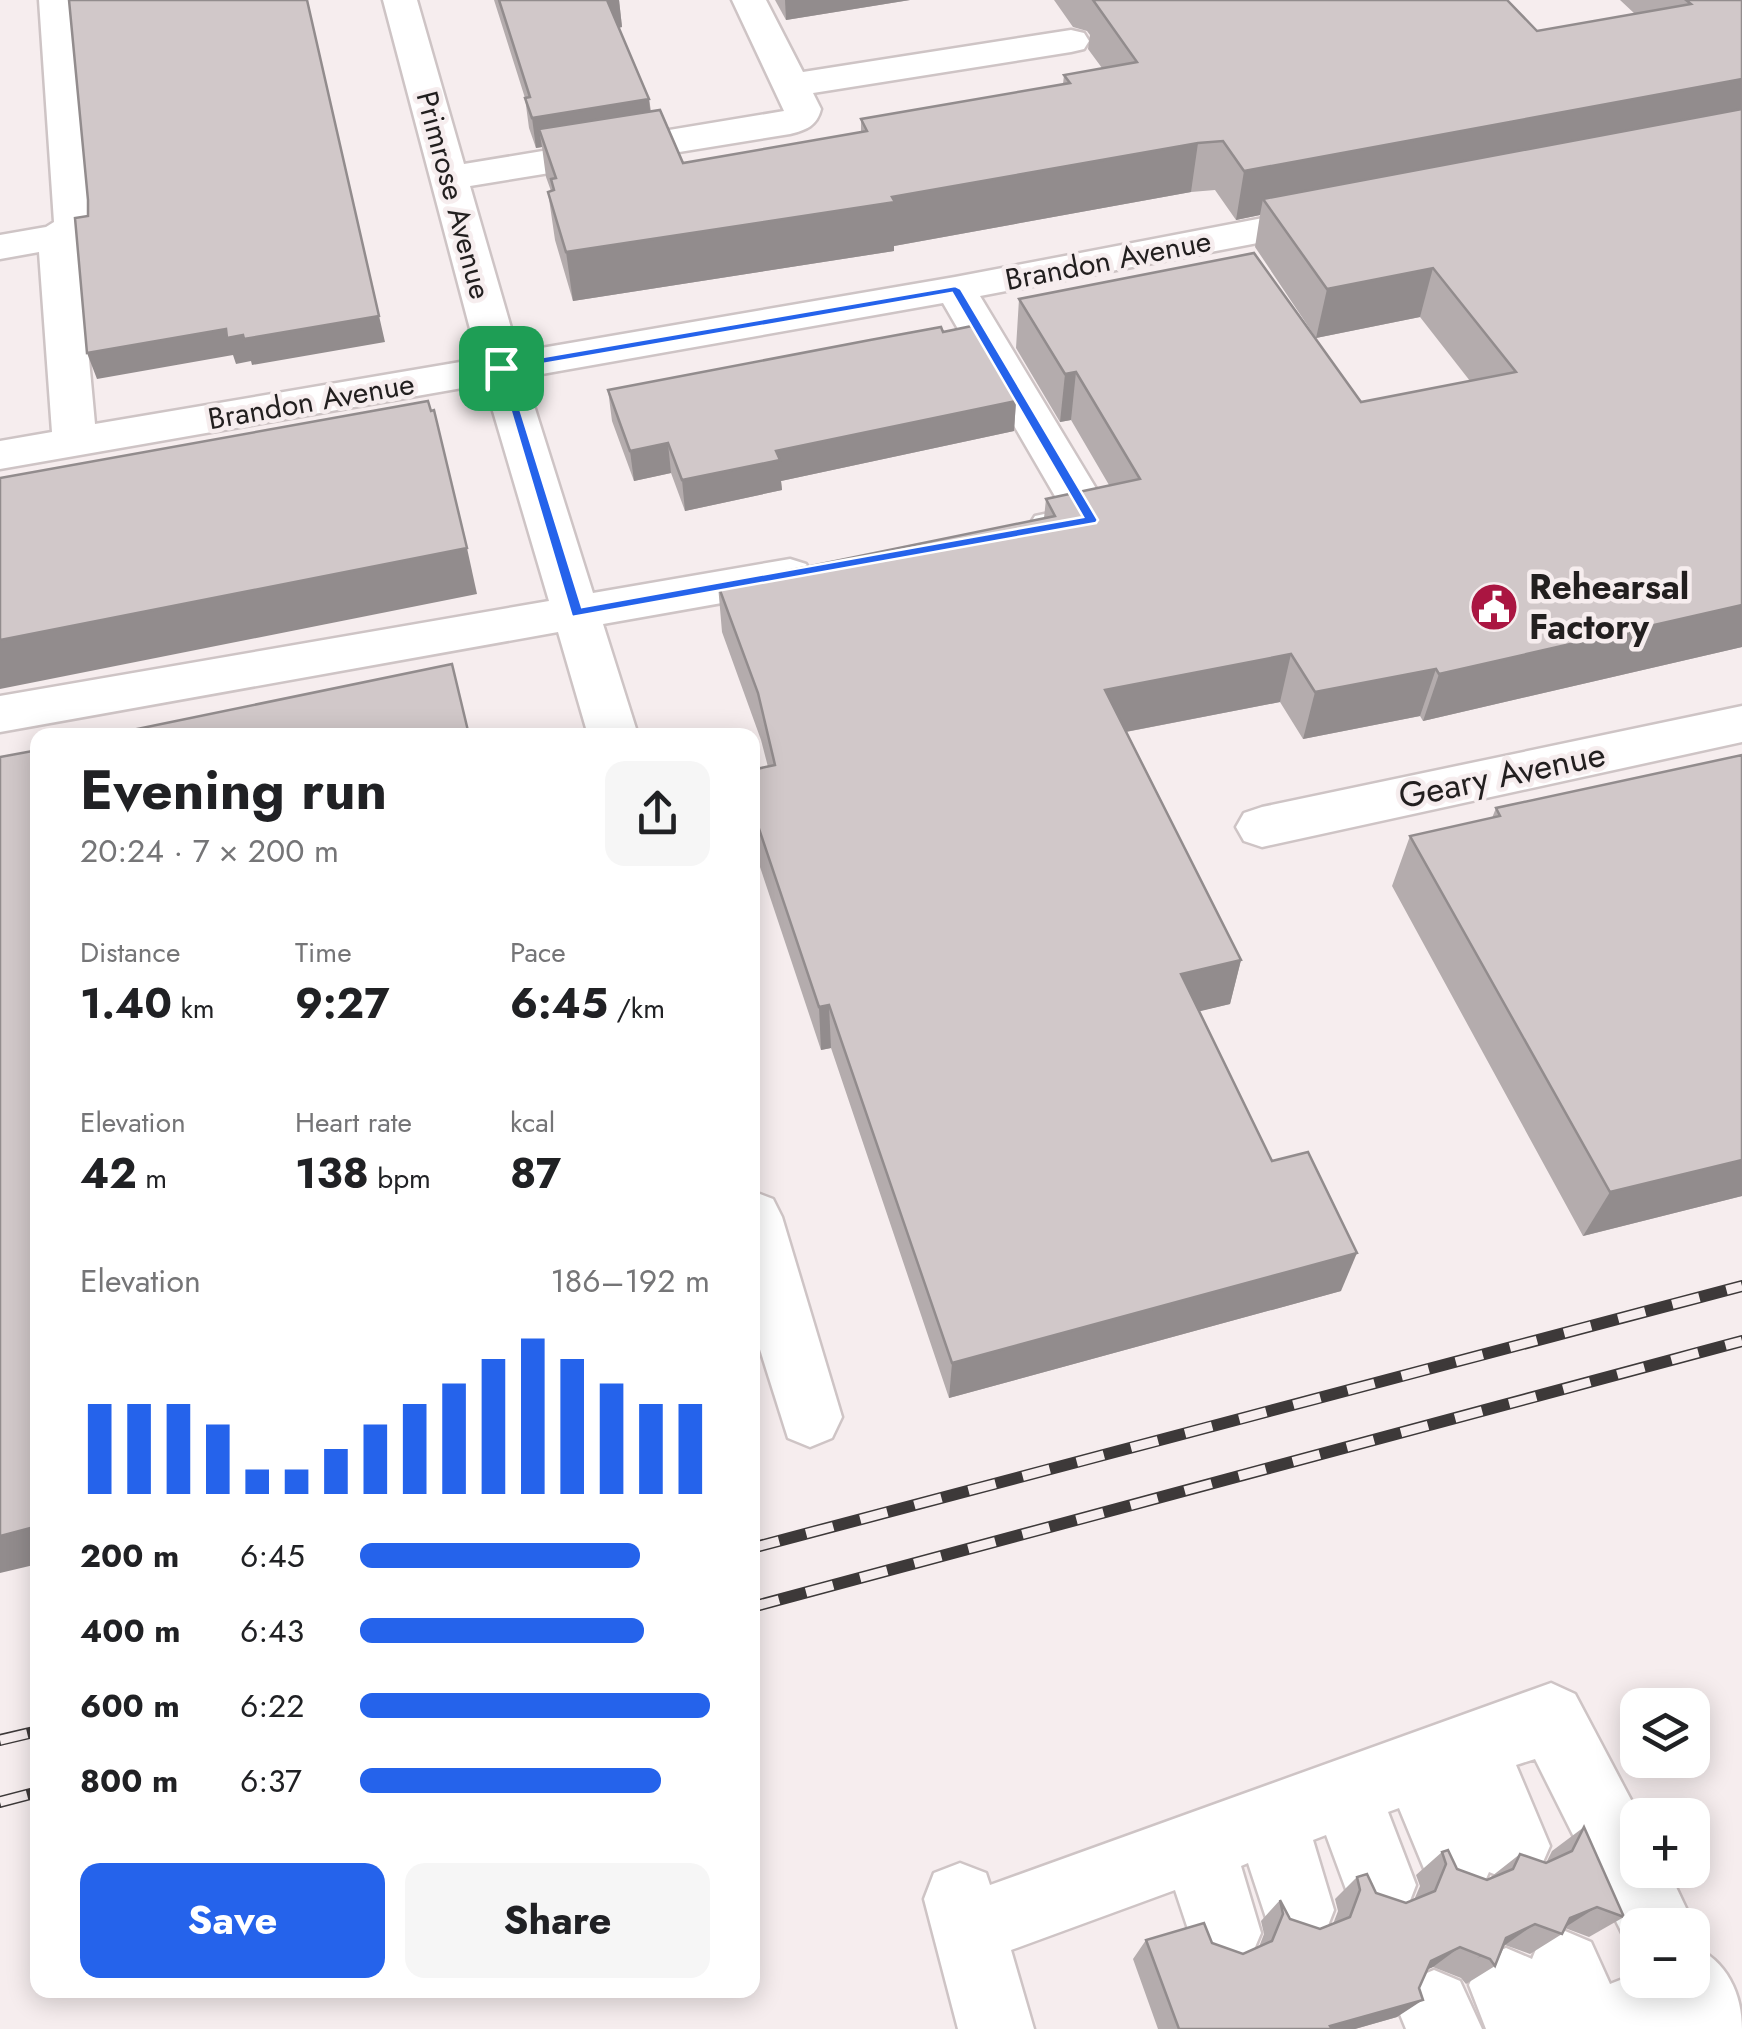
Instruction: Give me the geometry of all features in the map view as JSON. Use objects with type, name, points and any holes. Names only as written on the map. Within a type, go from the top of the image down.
[{"type":"street","points":[[0,247],[58,237],[74,226],[56,0]]},
{"type":"street","name":"Primrose Avenue","points":[[400,0],[501,368],[610,728]]},
{"type":"street","points":[[450,178],[802,118],[803,109],[749,0]]},
{"type":"street","points":[[792,86],[1071,40]]},
{"type":"street","name":"Brandon Avenue","points":[[0,455],[955,289],[1378,208]]},
{"type":"street","points":[[58,237],[75,442]]},
{"type":"street","points":[[955,289],[1092,520],[1016,534]]},
{"type":"street","points":[[0,714],[103,715],[577,613],[825,568]]},
{"type":"street","name":"Geary Avenue","points":[[1262,827],[1742,724]]},
{"type":"street","points":[[760,1244],[810,1416]]},
{"type":"street","points":[[996,2029],[965,1914],[1198,1846],[1552,1718],[1648,1908]]},
{"type":"street","points":[[1446,1757],[1486,1854]]},
{"type":"street","points":[[1344,1792],[1380,1885]]},
{"type":"street","points":[[1272,1821],[1298,1910]]},
{"type":"street","points":[[1198,1846],[1224,1932]]},
{"type":"street","points":[[1556,2008],[1698,1999]]},
{"type":"building","points":[[69,0],[307,0],[379,316],[244,339],[243,335],[227,338],[226,329],[87,353],[75,218],[88,216],[88,200]]},
{"type":"building","points":[[499,0],[607,0],[649,99],[532,118],[525,98],[530,97]]},
{"type":"building","points":[[1093,0],[1507,0],[1537,31],[1691,4],[1686,0],[1742,0],[1742,79],[1244,171],[1223,141],[1198,143],[892,197],[895,202],[566,252],[548,192],[554,190],[551,179],[556,178],[539,129],[660,110],[683,163],[867,131],[861,119],[1070,83],[1064,75],[1137,62]]},
{"type":"building","points":[[1742,109],[1742,605],[1439,674],[1436,669],[1315,692],[1291,654],[1105,690],[1241,960],[1181,974],[1272,1161],[1308,1152],[1357,1253],[952,1363],[829,1005],[819,1007],[760,832],[760,768],[775,765],[758,693],[718,585],[1055,516],[1046,499],[1140,479],[1076,372],[1065,374],[1019,299],[1254,253],[1361,402],[1516,372],[1433,268],[1327,289],[1263,199]]},
{"type":"building","points":[[972,326],[1016,401],[776,451],[780,460],[682,480],[668,443],[630,451],[608,390],[941,327],[943,332]]},
{"type":"building","points":[[428,401],[431,411],[434,410],[467,548],[0,640],[0,478]]},
{"type":"building","points":[[452,664],[467,728],[142,728]]},
{"type":"building","points":[[30,751],[30,1528],[0,1536],[0,757]]},
{"type":"building","points":[[1742,755],[1742,1160],[1610,1192],[1410,836],[1500,816],[1496,808]]},
{"type":"building","points":[[1584,1827],[1620,1916],[1597,1907],[1570,1918],[1562,1934],[1535,1924],[1506,1938],[1495,1966],[1490,1959],[1460,1947],[1431,1961],[1419,1988],[1423,2000],[1330,2026],[1332,2029],[1179,2029],[1146,1940],[1204,1923],[1212,1943],[1243,1954],[1272,1941],[1283,1914],[1280,1900],[1290,1919],[1320,1929],[1350,1917],[1360,1890],[1357,1877],[1367,1874],[1376,1893],[1406,1903],[1435,1891],[1446,1864],[1442,1852],[1448,1850],[1457,1869],[1487,1880],[1513,1869],[1520,1854],[1546,1863],[1572,1851]]},
{"type":"railway","points":[[760,1546],[1742,1286]]},
{"type":"railway","points":[[760,1605],[1742,1341]]},
{"type":"railway","points":[[0,1740],[30,1733]]},
{"type":"railway","points":[[0,1802],[30,1794]]},
{"type":"place","name":"Rehearsal Factory","points":[[1494,607]]},
{"type":"route","points":[[955,289],[1092,520],[577,613],[501,368],[955,289]]}]
